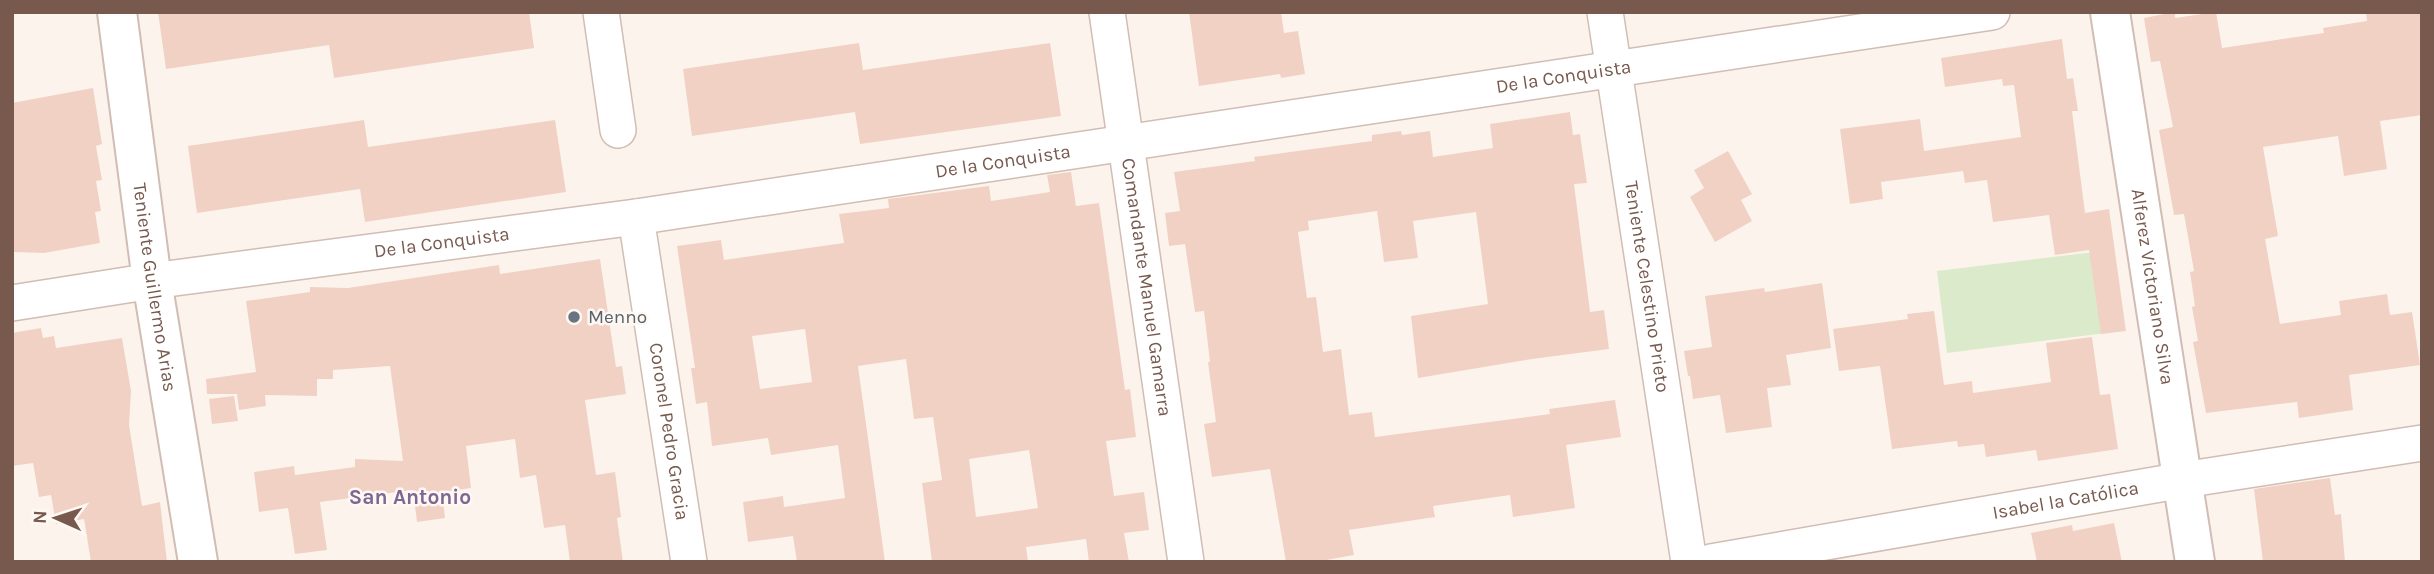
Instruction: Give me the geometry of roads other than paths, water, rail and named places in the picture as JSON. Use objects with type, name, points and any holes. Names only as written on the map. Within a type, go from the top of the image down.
[{"type":"street","name":"Teniente Guillermo Arias","points":[[117,12],[152,281],[198,562]]},
{"type":"street","points":[[601,12],[618,130]]},
{"type":"street","name":"Comandante Manuel Gamarra","points":[[1107,12],[1186,562]]},
{"type":"street","name":"Teniente Celestino Prieto","points":[[1605,12],[1689,562]]},
{"type":"street","name":"De la Conquista","points":[[12,303],[152,281],[636,217],[1992,12]]},
{"type":"street","name":"Alferez Victoriano Silva","points":[[2110,12],[2195,562]]},
{"type":"street","name":"Coronel Pedro Gracia","points":[[636,217],[689,562]]},
{"type":"street","name":"Isabel la Católica","points":[[1711,562],[2183,480],[2422,443]]},
{"type":"place","name":"Menno","points":[[574,317]]},
{"type":"district","name":"San Antonio","points":[[410,497]]}]
